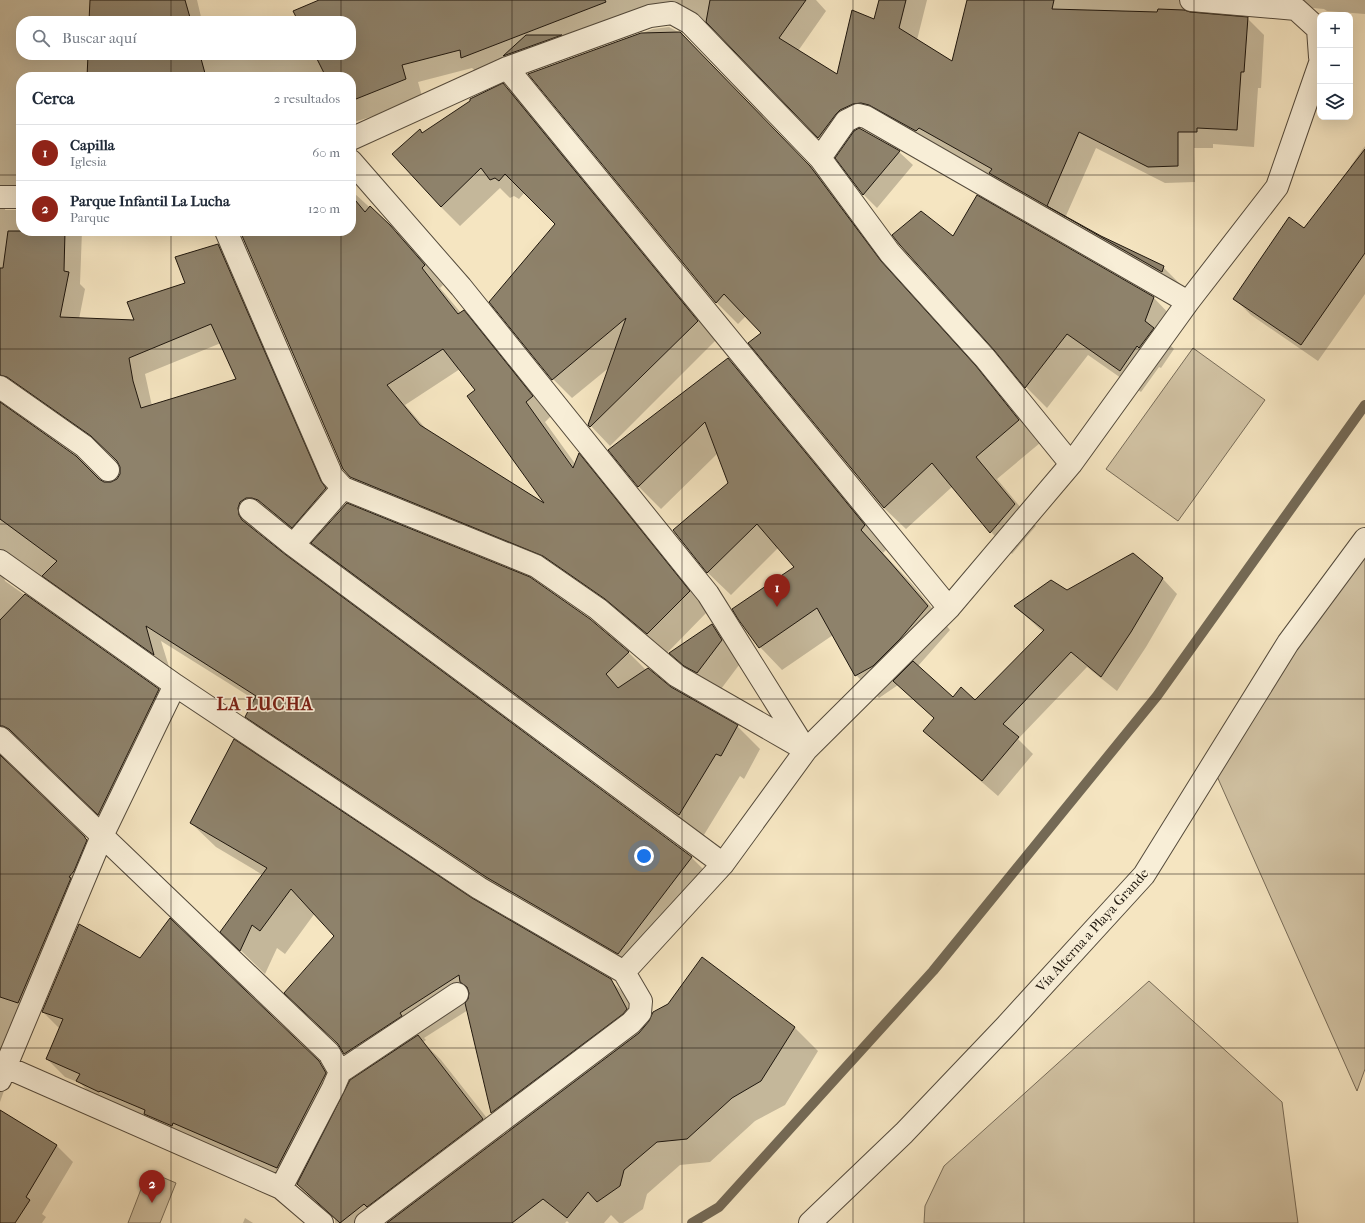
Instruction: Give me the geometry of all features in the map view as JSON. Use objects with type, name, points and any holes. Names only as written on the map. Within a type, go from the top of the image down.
[{"type":"street","points":[[1191,0],[1296,9],[1318,29],[1319,48]]},
{"type":"street","points":[[356,137],[507,68],[650,16],[672,13],[690,23],[820,158],[890,253],[985,358],[1071,464]]},
{"type":"street","points":[[507,68],[949,608]]},
{"type":"street","points":[[624,972],[723,864],[806,750],[949,608],[1071,464],[1188,302],[1277,187],[1317,72]]},
{"type":"street","points":[[820,158],[846,121],[858,115],[866,116],[1188,302]]},
{"type":"street","points":[[356,167],[461,287],[708,594],[806,750]]},
{"type":"street","points":[[0,197],[16,197]]},
{"type":"street","points":[[228,236],[332,476],[343,488],[536,566],[598,609],[677,676],[806,750]]},
{"type":"street","points":[[0,387],[84,446],[108,470]]},
{"type":"street","points":[[293,545],[343,488]]},
{"type":"street","points":[[250,510],[293,545],[723,864]]},
{"type":"street","name":"Vía Alterna a Playa Grande","points":[[810,1223],[904,1133],[1006,1026],[1144,875],[1288,643],[1365,539]]},
{"type":"street","points":[[0,561],[176,685],[479,888],[624,972],[641,1001],[640,1013],[631,1023],[366,1223]]},
{"type":"street","points":[[176,685],[102,836],[3,1074],[281,1188],[322,1223]]},
{"type":"street","points":[[0,738],[329,1053],[340,1072]]},
{"type":"street","points":[[281,1188],[340,1072],[457,994]]},
{"type":"shaded area","points":[[1193,348],[1265,400],[1178,521],[1106,469]]},
{"type":"shaded area","points":[[1365,542],[1365,1069],[1357,1091],[1212,765]]},
{"type":"shaded area","points":[[1149,981],[1282,1102],[1298,1223],[924,1223],[925,1206],[944,1166]]},
{"type":"shaded area","points":[[148,1171],[176,1183],[160,1223],[128,1223]]},
{"type":"building","points":[[90,0],[185,0],[190,16],[89,16]]},
{"type":"building","points":[[319,0],[605,0],[606,2],[461,58],[460,50],[402,65],[406,79],[356,99],[356,72],[324,72],[318,60],[356,60],[356,16],[296,16],[293,11]]},
{"type":"building","points":[[710,0],[806,0],[779,38],[837,74],[852,10],[874,19],[879,0],[906,0],[899,28],[952,61],[967,0],[1054,0],[1052,9],[1157,12],[1158,9],[1184,10],[1190,12],[1248,17],[1244,72],[1241,72],[1237,130],[1197,128],[1197,132],[1178,132],[1178,166],[1148,167],[1079,132],[1047,206],[1101,236],[1164,266],[1162,272],[989,173],[992,169],[919,128],[916,131],[869,105],[861,103],[853,104],[840,110],[818,138],[706,22]]},
{"type":"building","points":[[680,32],[810,166],[881,261],[976,366],[1019,420],[976,457],[1015,504],[990,533],[932,463],[884,508],[748,343],[761,333],[724,294],[716,303],[528,74],[641,33]]},
{"type":"building","points":[[526,35],[562,35],[503,56]]},
{"type":"building","points":[[88,60],[201,60],[205,72],[87,72]]},
{"type":"building","points":[[503,83],[698,321],[590,427],[588,425],[626,318],[552,380],[489,302],[555,224],[505,174],[499,181],[495,178],[490,180],[481,168],[441,207],[392,154],[420,129],[422,133],[470,101],[470,99]]},
{"type":"building","points":[[859,128],[900,151],[863,195],[835,158],[854,131]]},
{"type":"building","points":[[1365,149],[1365,253],[1301,345],[1233,299],[1289,217],[1304,228]]},
{"type":"building","points":[[977,195],[1154,297],[1145,321],[1154,328],[1139,348],[1137,346],[1120,371],[1067,334],[1025,388],[994,350],[892,235],[921,211],[953,236]]},
{"type":"building","points":[[356,201],[365,212],[370,206],[390,225],[425,265],[422,268],[458,314],[464,310],[533,396],[526,402],[573,468],[579,453],[690,591],[647,634],[605,599],[543,556],[350,477],[343,469],[242,236],[356,236]],"holes":[[[443,349],[475,390],[467,396],[544,503],[420,425],[387,385]]]},
{"type":"building","points":[[8,231],[16,231],[16,236],[65,236],[64,271],[69,272],[60,317],[134,320],[127,302],[185,283],[175,257],[218,244],[321,481],[326,488],[292,528],[258,500],[252,498],[246,498],[240,502],[238,508],[239,515],[242,520],[286,555],[692,857],[618,954],[486,877],[245,717],[256,696],[146,626],[154,655],[42,576],[57,561],[0,519],[0,402],[76,456],[99,479],[104,482],[111,482],[117,479],[120,474],[120,467],[117,461],[91,436],[7,377],[0,375],[0,268],[3,268]],"holes":[[[211,324],[236,379],[141,408],[133,381],[129,358]]]},
{"type":"building","points":[[728,358],[865,525],[861,530],[928,606],[900,639],[873,666],[855,676],[817,608],[759,648],[738,619],[732,609],[794,567],[757,524],[707,573],[673,530],[728,483],[705,422],[638,487],[608,450]]},
{"type":"building","points":[[347,503],[530,577],[590,619],[629,652],[606,674],[618,688],[648,668],[671,687],[738,725],[721,756],[716,754],[679,815],[311,543]]},
{"type":"building","points":[[1133,553],[1163,578],[1131,632],[1101,677],[1071,652],[1003,724],[1019,737],[982,781],[923,731],[934,718],[893,681],[913,661],[953,697],[961,687],[975,700],[1044,630],[1014,606],[1051,580],[1067,590]]},
{"type":"building","points":[[25,594],[159,689],[98,815],[9,729],[0,726],[0,620]]},
{"type":"building","points":[[712,624],[722,640],[697,673],[684,666],[669,653]]},
{"type":"building","points":[[234,739],[472,898],[611,979],[627,1009],[623,1014],[491,1113],[465,1003],[468,999],[469,993],[467,987],[460,982],[459,975],[400,1013],[402,1016],[344,1054],[338,1044],[284,993],[334,936],[291,889],[260,931],[252,925],[240,951],[220,932],[267,868],[190,823]]},
{"type":"building","points":[[0,755],[87,840],[74,871],[69,877],[71,878],[18,1003],[0,997]]},
{"type":"building","points":[[170,918],[319,1061],[326,1073],[277,1168],[173,1123],[172,1126],[144,1114],[145,1110],[100,1091],[99,1092],[76,1081],[80,1074],[46,1059],[63,1019],[42,1012],[79,924],[140,958]]},
{"type":"building","points":[[702,957],[795,1027],[761,1081],[732,1098],[687,1139],[657,1142],[624,1170],[620,1186],[597,1202],[588,1192],[567,1218],[543,1199],[512,1223],[387,1223],[639,1033],[649,1021],[653,1012],[668,1004]]},
{"type":"building","points":[[418,1035],[483,1119],[367,1207],[364,1204],[340,1223],[297,1184],[350,1080]]},
{"type":"building","points":[[0,1110],[57,1145],[26,1197],[30,1200],[15,1223],[0,1223]]},
{"type":"waterway","points":[[692,1223],[719,1207],[933,971],[1157,696],[1365,405]]},
{"type":"place","name":"Capilla","points":[[777,607]]},
{"type":"place","name":"Parque Infantil La Lucha","points":[[152,1203]]},
{"type":"district","name":"LA LUCHA","points":[[265,704]]}]
